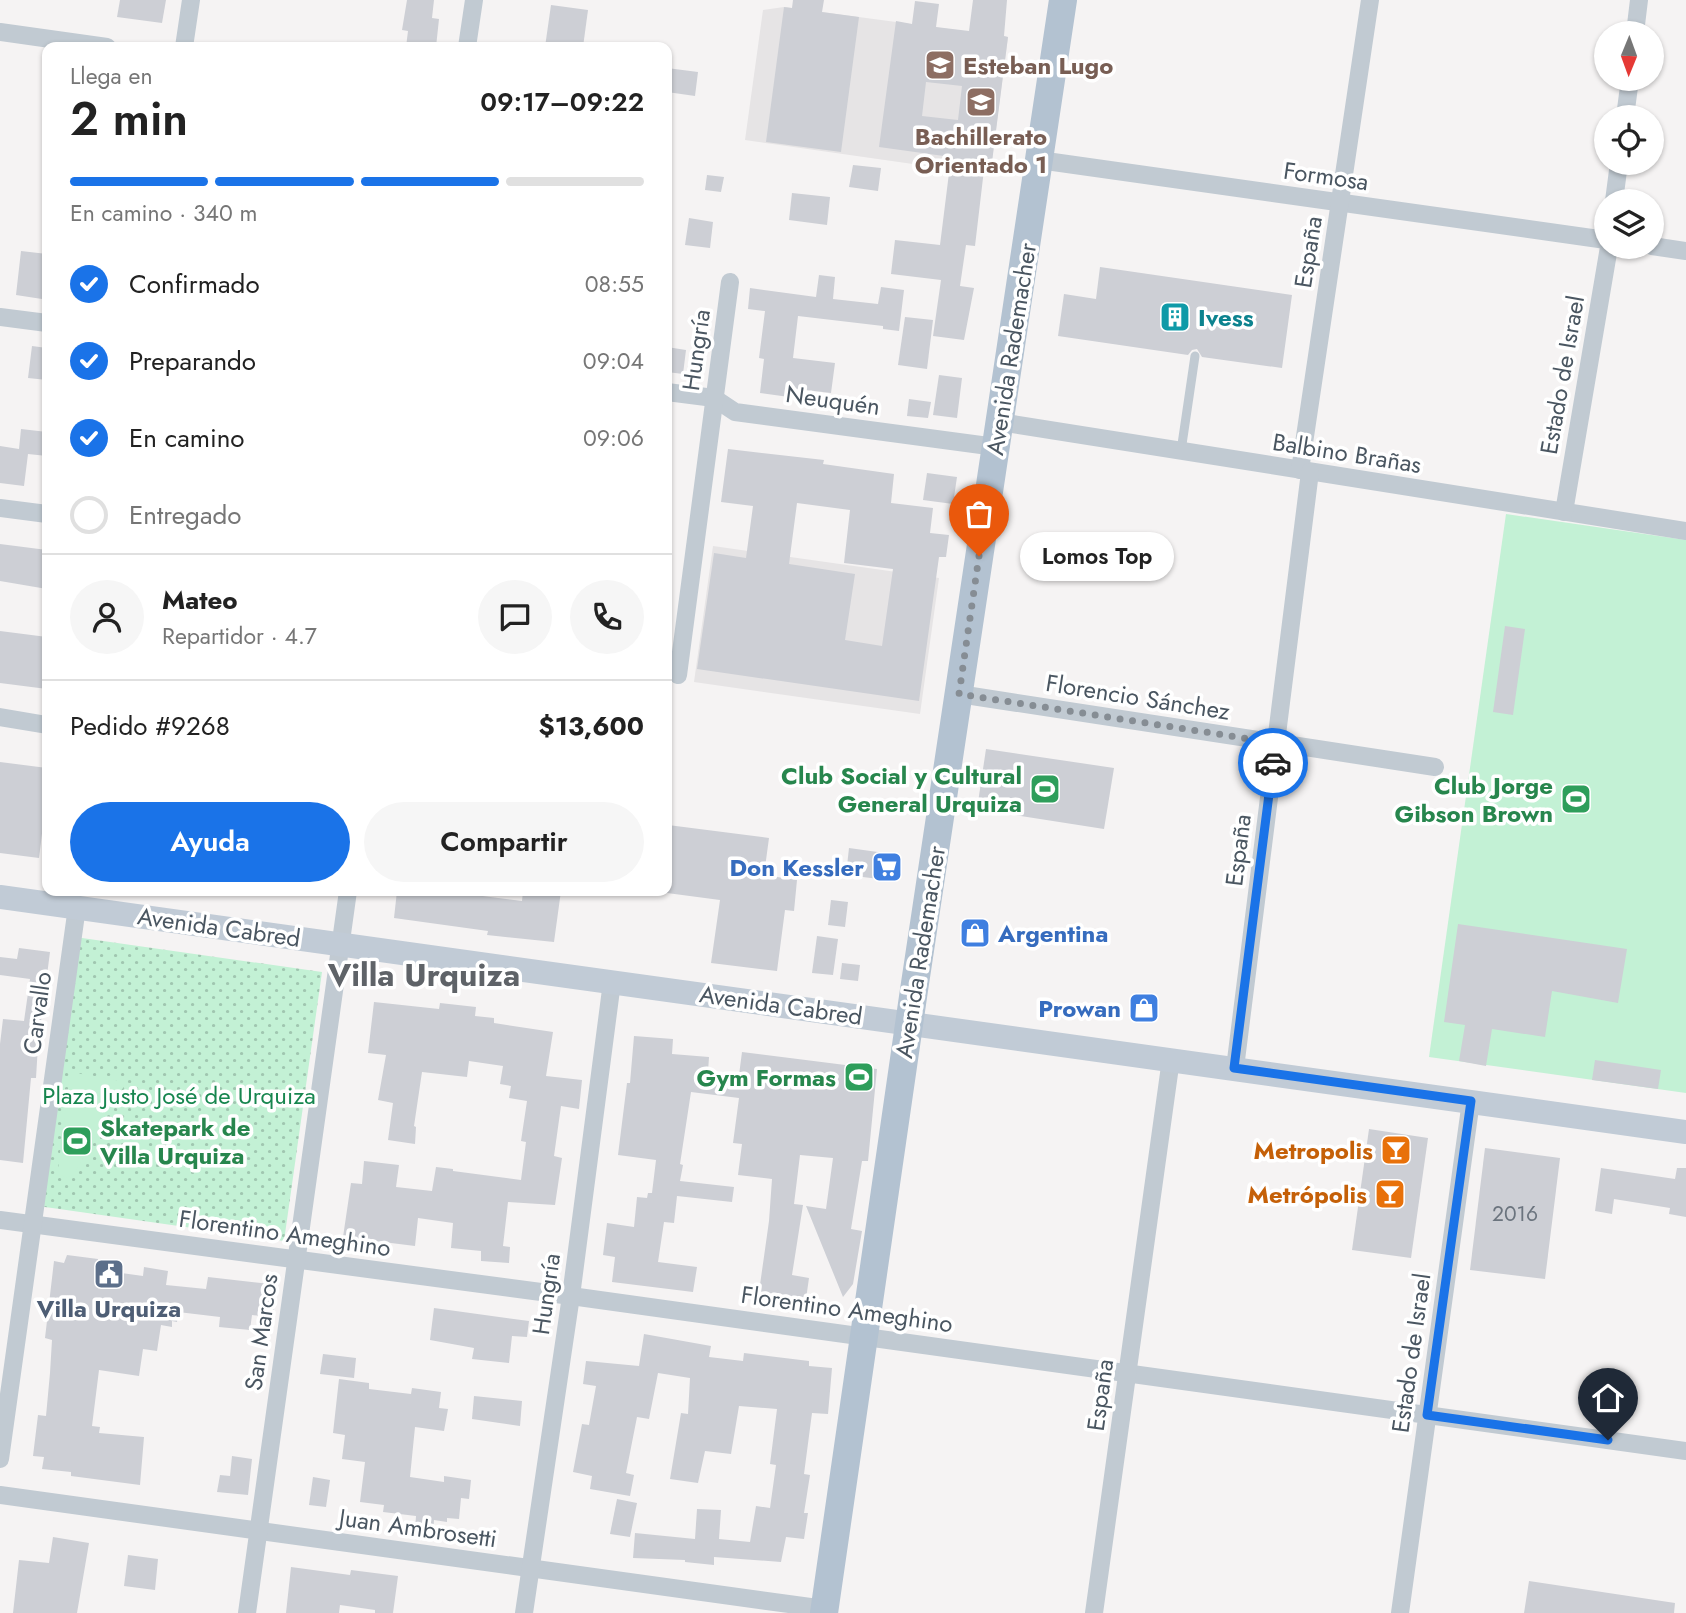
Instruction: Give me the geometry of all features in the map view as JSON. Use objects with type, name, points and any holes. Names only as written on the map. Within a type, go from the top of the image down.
[{"type":"main road","name":"Avenida Rademacher","points":[[826,1612],[909,1023],[1063,0]]},
{"type":"main road","name":"Avenida Cabred","points":[[0,897],[1686,1132]]},
{"type":"street","points":[[185,42],[191,0]]},
{"type":"street","points":[[468,42],[474,0]]},
{"type":"street","name":"España","points":[[1234,1068],[1276,743],[1305,471],[1340,202],[1370,0]]},
{"type":"street","points":[[1636,21],[1639,0]]},
{"type":"street","points":[[0,32],[71,42]]},
{"type":"street","name":"Formosa","points":[[1039,160],[1594,238]]},
{"type":"street","points":[[1664,248],[1686,251]]},
{"type":"street","name":"Estado de Israel","points":[[1564,512],[1607,259]]},
{"type":"street","name":"Hungría","points":[[678,675],[730,282]]},
{"type":"street","points":[[0,317],[42,322]]},
{"type":"street","name":"Neuquén","points":[[672,394],[714,398],[735,412],[998,435]]},
{"type":"street","name":"Balbino Brañas","points":[[998,435],[1181,451],[1686,531]]},
{"type":"street","points":[[0,508],[42,513]]},
{"type":"street","name":"Florencio Sánchez","points":[[959,694],[1435,767]]},
{"type":"street","points":[[0,717],[42,724]]},
{"type":"street","name":"San Marcos","points":[[247,1613],[347,896]]},
{"type":"street","name":"Carvallo","points":[[0,1459],[77,907]]},
{"type":"street","name":"Hungría","points":[[524,1613],[571,1296],[612,982]]},
{"type":"street","name":"España","points":[[1094,1613],[1171,1059]]},
{"type":"street","name":"Estado de Israel","points":[[1400,1613],[1471,1101]]},
{"type":"street","name":"Florentino Ameghino","points":[[0,1220],[864,1336],[1686,1451]]},
{"type":"street","name":"Juan Ambrosetti","points":[[0,1495],[826,1612]]},
{"type":"lane","points":[[1181,451],[1195,356]]},
{"type":"shaded area","points":[[784,7],[1008,37],[990,175],[745,140],[763,10]]},
{"type":"shaded area","points":[[713,546],[939,578],[920,714],[694,682]]},
{"type":"green space","name":"Club Jorge Gibson Brown","points":[[1506,514],[1686,540],[1686,1093],[1429,1057]]},
{"type":"green space","name":"Plaza Justo José de Urquiza","points":[[75,937],[322,972],[284,1241],[38,1206]]},
{"type":"green space","name":"Skatepark de Villa Urquiza","points":[[70,1072],[121,1081],[124,1086],[74,1174],[67,1178],[60,1175],[58,1170]]},
{"type":"building","points":[[120,0],[166,0],[162,23],[117,17]]},
{"type":"building","points":[[407,0],[434,0],[432,18],[439,19],[437,42],[407,42],[408,31],[402,30]]},
{"type":"building","points":[[793,0],[824,0],[822,12],[859,17],[841,152],[766,142],[784,7],[792,8]]},
{"type":"building","points":[[973,0],[1007,0],[1004,36],[1008,37],[992,162],[985,161],[975,246],[966,245],[960,286],[974,288],[964,340],[933,336],[941,280],[891,274],[895,240],[940,245],[951,157],[879,147],[896,21],[912,24],[915,1],[939,4],[936,27],[969,31]],"holes":[[[926,82],[962,86],[958,120],[922,116]]]},
{"type":"building","points":[[551,5],[588,10],[584,42],[546,42]]},
{"type":"building","points":[[672,69],[698,72],[695,96],[672,93]]},
{"type":"building","points":[[853,165],[881,168],[878,191],[849,187]]},
{"type":"building","points":[[707,175],[724,177],[721,192],[705,190]]},
{"type":"building","points":[[792,193],[830,197],[827,225],[789,220]]},
{"type":"building","points":[[689,218],[713,222],[710,248],[685,245]]},
{"type":"building","points":[[21,251],[42,253],[42,299],[16,295]]},
{"type":"building","name":"Ivess","points":[[1100,267],[1292,295],[1282,368],[1202,357],[1197,349],[1188,355],[1058,336],[1064,294],[1096,299]]},
{"type":"building","points":[[819,275],[835,277],[833,299],[878,304],[881,287],[904,290],[899,331],[883,329],[883,326],[798,316],[793,358],[835,363],[831,393],[790,388],[789,397],[760,393],[764,359],[759,358],[765,311],[748,309],[750,288],[816,297]]},
{"type":"building","points":[[905,317],[933,320],[927,369],[898,365]]},
{"type":"building","points":[[32,346],[42,347],[42,379],[28,378]]},
{"type":"building","points":[[672,348],[686,350],[683,374],[672,373]]},
{"type":"building","points":[[939,375],[962,378],[957,418],[933,415]]},
{"type":"building","points":[[909,399],[931,402],[928,418],[907,416]]},
{"type":"building","points":[[21,429],[42,431],[42,455],[28,454],[24,486],[0,483],[0,446],[19,449]]},
{"type":"building","points":[[728,449],[824,460],[823,464],[894,474],[891,503],[933,508],[930,533],[949,535],[946,557],[939,557],[919,701],[697,669],[714,553],[746,558],[753,506],[721,502]],"holes":[[[797,503],[850,510],[844,563],[893,569],[882,646],[845,640],[855,574],[789,564]]]},
{"type":"building","points":[[927,473],[957,477],[953,504],[923,500]]},
{"type":"building","points":[[0,544],[42,549],[42,588],[0,581]]},
{"type":"building","points":[[1505,626],[1525,629],[1513,715],[1493,712]]},
{"type":"building","points":[[0,631],[42,636],[42,688],[0,683]]},
{"type":"building","name":"Club Social y Cultural General Urquiza","points":[[986,749],[1114,768],[1104,829],[977,809]]},
{"type":"building","points":[[0,762],[42,767],[42,834],[39,858],[0,853]]},
{"type":"building","points":[[672,826],[769,838],[764,875],[797,880],[794,911],[785,910],[777,971],[711,963],[720,900],[672,894]]},
{"type":"building","points":[[849,848],[899,855],[896,881],[846,875]]},
{"type":"building","points":[[396,896],[483,896],[522,901],[522,896],[560,896],[554,942],[487,935],[488,931],[394,918]]},
{"type":"building","points":[[831,900],[848,902],[845,927],[828,925]]},
{"type":"building","points":[[1458,924],[1627,949],[1618,1003],[1552,991],[1545,1037],[1492,1029],[1486,1066],[1459,1061],[1465,1025],[1444,1022]]},
{"type":"building","points":[[817,936],[838,939],[833,975],[812,973]]},
{"type":"building","points":[[19,948],[50,952],[36,1078],[31,1078],[23,1163],[0,1160],[0,1044],[3,1019],[24,1021],[30,979],[0,975],[0,957],[17,959]]},
{"type":"building","points":[[842,963],[860,965],[858,981],[840,979]]},
{"type":"building","points":[[374,1002],[439,1009],[440,1003],[476,1007],[475,1016],[494,1018],[494,1023],[553,1032],[546,1076],[582,1080],[579,1109],[561,1106],[554,1156],[562,1158],[555,1205],[508,1202],[503,1246],[510,1247],[509,1263],[481,1261],[481,1251],[451,1248],[453,1223],[418,1218],[415,1246],[343,1237],[351,1183],[362,1184],[364,1161],[399,1165],[396,1187],[432,1191],[436,1167],[521,1180],[526,1142],[521,1141],[527,1101],[509,1098],[511,1086],[500,1084],[503,1066],[469,1061],[467,1077],[422,1072],[414,1126],[415,1144],[388,1140],[393,1103],[378,1100],[386,1055],[368,1053]]},
{"type":"building","points":[[634,1036],[673,1039],[672,1054],[709,1057],[708,1072],[739,1075],[742,1052],[877,1069],[868,1161],[862,1161],[851,1229],[862,1231],[853,1284],[843,1297],[806,1206],[826,1209],[833,1158],[800,1155],[794,1204],[803,1205],[792,1275],[809,1278],[805,1306],[758,1299],[772,1179],[738,1175],[742,1144],[733,1143],[739,1098],[691,1092],[680,1181],[734,1187],[732,1202],[677,1196],[674,1223],[664,1222],[658,1262],[697,1267],[693,1292],[612,1282],[615,1257],[603,1255],[607,1223],[634,1227],[637,1197],[647,1198],[648,1193],[652,1193],[656,1160],[618,1155],[627,1083],[630,1083]]},
{"type":"building","points":[[1595,1060],[1661,1070],[1658,1089],[1592,1080]]},
{"type":"building","name":"Metrópolis","points":[[1369,1129],[1428,1138],[1411,1258],[1352,1250]]},
{"type":"building","points":[[1485,1148],[1560,1158],[1545,1279],[1470,1270]]},
{"type":"building","points":[[1601,1168],[1675,1179],[1677,1168],[1686,1168],[1686,1217],[1669,1214],[1670,1208],[1614,1199],[1612,1214],[1595,1211]]},
{"type":"building","points":[[67,1255],[98,1259],[97,1267],[108,1268],[107,1271],[143,1276],[144,1267],[168,1271],[166,1285],[206,1289],[208,1277],[270,1284],[276,1291],[273,1317],[252,1315],[250,1330],[219,1327],[220,1317],[178,1312],[177,1322],[172,1321],[172,1327],[161,1325],[157,1351],[143,1349],[139,1376],[99,1370],[92,1426],[100,1427],[99,1433],[144,1437],[140,1485],[71,1476],[71,1472],[42,1469],[44,1457],[33,1456],[38,1415],[46,1416],[52,1340],[45,1338],[54,1261],[64,1263]]},
{"type":"building","points":[[434,1308],[529,1321],[527,1337],[512,1336],[509,1363],[472,1359],[474,1348],[430,1340]]},
{"type":"building","points":[[644,1334],[711,1346],[709,1357],[743,1361],[744,1353],[809,1361],[809,1366],[832,1368],[828,1414],[812,1413],[804,1474],[810,1475],[804,1513],[808,1513],[804,1539],[786,1537],[781,1562],[714,1557],[714,1565],[685,1560],[633,1558],[635,1533],[695,1539],[697,1509],[721,1510],[719,1539],[750,1542],[756,1506],[770,1508],[776,1465],[770,1464],[777,1409],[739,1406],[731,1454],[705,1451],[698,1483],[670,1479],[681,1413],[688,1414],[690,1378],[658,1373],[649,1419],[637,1417],[626,1473],[634,1475],[630,1496],[590,1489],[592,1476],[573,1472],[582,1424],[589,1425],[596,1386],[583,1384],[586,1361],[639,1366]]},
{"type":"building","points":[[323,1354],[356,1358],[354,1378],[320,1374]]},
{"type":"building","points":[[339,1379],[369,1383],[369,1389],[411,1394],[412,1388],[441,1392],[439,1408],[448,1409],[444,1431],[415,1427],[410,1477],[444,1482],[444,1476],[471,1480],[469,1499],[461,1498],[459,1519],[447,1518],[447,1522],[434,1520],[433,1532],[415,1531],[416,1516],[383,1512],[384,1505],[360,1502],[365,1462],[342,1459],[345,1435],[333,1433]]},
{"type":"building","points":[[474,1396],[522,1401],[520,1426],[472,1419]]},
{"type":"building","points":[[232,1456],[252,1459],[248,1495],[217,1492],[220,1475],[230,1476]]},
{"type":"building","points":[[313,1477],[330,1480],[326,1507],[309,1505]]},
{"type":"building","points":[[617,1499],[637,1503],[630,1537],[610,1534]]},
{"type":"building","points":[[53,1537],[89,1543],[77,1613],[13,1613],[19,1560],[49,1563]]},
{"type":"building","points":[[128,1555],[158,1559],[155,1590],[124,1586]]},
{"type":"building","points":[[291,1567],[350,1575],[351,1570],[398,1576],[393,1613],[375,1613],[375,1610],[340,1605],[339,1613],[286,1613]]},
{"type":"building","points":[[1529,1581],[1675,1603],[1674,1613],[1524,1613]]},
{"type":"way so far","points":[[979,556],[959,694],[1276,743],[1273,763]]},
{"type":"place","name":"Esteban Lugo","points":[[940,65]]},
{"type":"place","name":"Bachillerato Orientado 1","points":[[981,102]]},
{"type":"place","name":"Ivess","points":[[1175,317]]},
{"type":"place","name":"Lomos Top","points":[[979,556]]},
{"type":"place","name":"Club Social y Cultural General Urquiza","points":[[1045,789]]},
{"type":"place","name":"Club Jorge Gibson Brown","points":[[1576,799]]},
{"type":"place","name":"Don Kessler","points":[[887,867]]},
{"type":"place","name":"Argentina","points":[[975,933]]},
{"type":"place","name":"Prowan","points":[[1144,1008]]},
{"type":"place","name":"Gym Formas","points":[[859,1077]]},
{"type":"place","name":"Skatepark de Villa Urquiza","points":[[77,1141]]},
{"type":"place","name":"Metropolis","points":[[1396,1150]]},
{"type":"place","name":"Metrópolis","points":[[1390,1194]]},
{"type":"place","name":"Villa Urquiza","points":[[109,1274]]},
{"type":"district","name":"Villa Urquiza","points":[[424,975]]},
{"type":"route","points":[[1273,763],[1234,1068],[1471,1101],[1427,1415],[1608,1440]]}]
